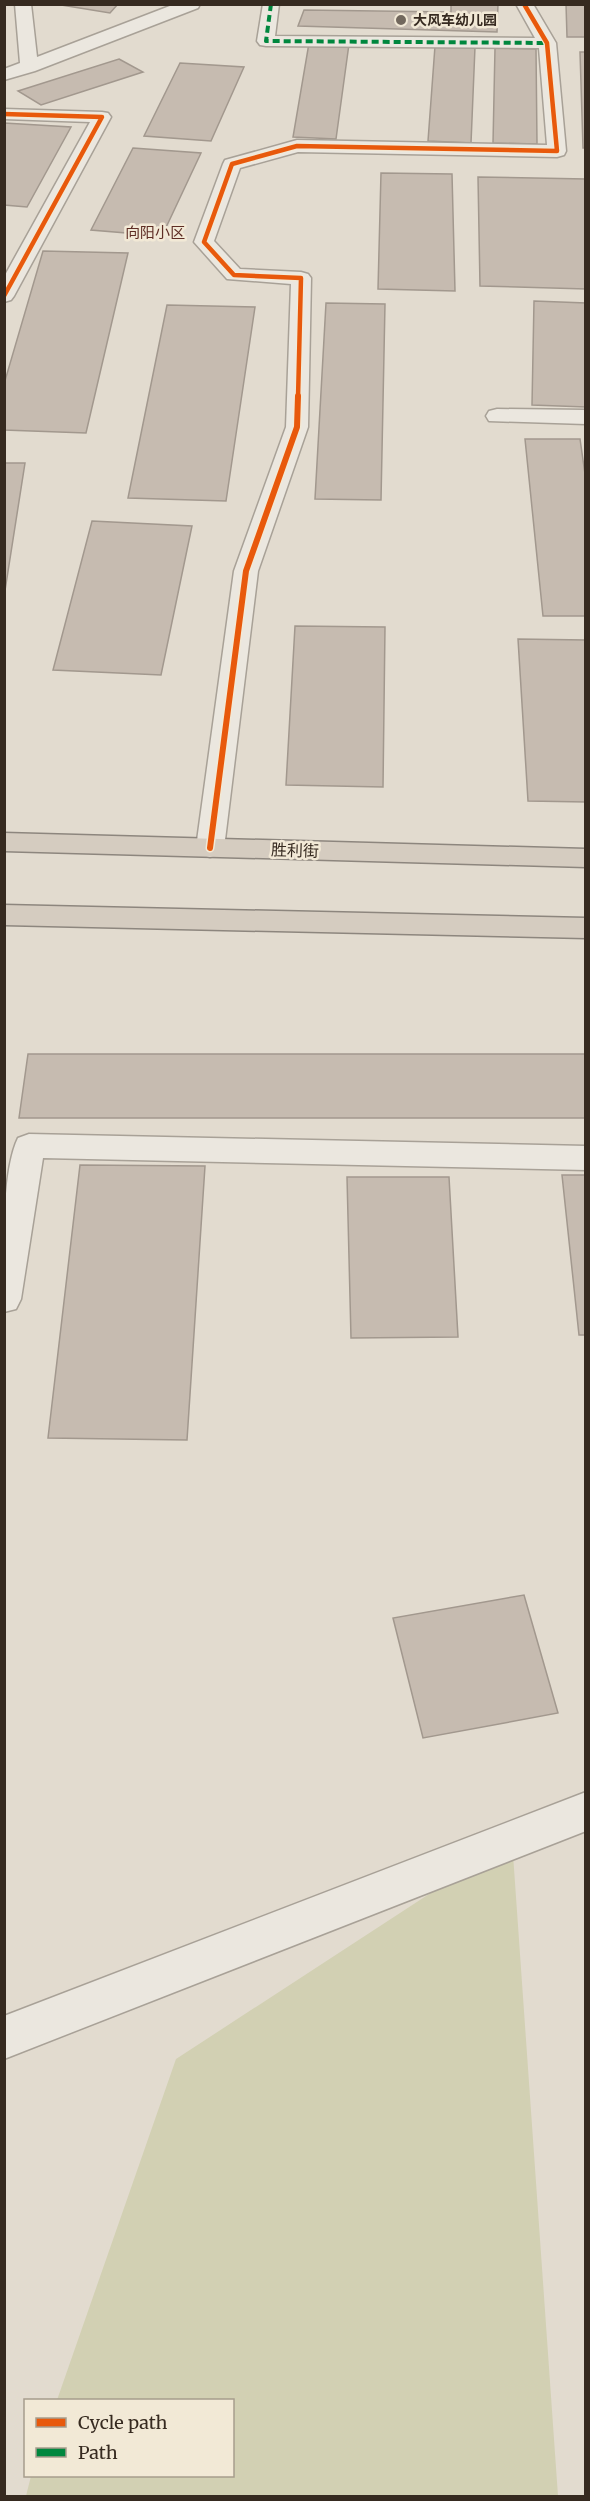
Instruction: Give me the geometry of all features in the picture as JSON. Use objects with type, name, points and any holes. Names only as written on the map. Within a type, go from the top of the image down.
[{"type":"highway","name":"胜利街","points":[[4,842],[585,858]]},
{"type":"highway","points":[[4,915],[585,928]]},
{"type":"street","points":[[23,4],[29,67]]},
{"type":"street","points":[[4,75],[192,4]]},
{"type":"street","points":[[271,4],[266,41],[547,43]]},
{"type":"street","points":[[210,848],[246,571],[297,428],[301,278],[234,275],[204,242],[232,164],[297,146],[557,151],[547,43],[524,4]]},
{"type":"street","points":[[4,114],[102,117],[4,296]]},
{"type":"street","points":[[497,416],[585,417]]},
{"type":"street","points":[[4,1299],[28,1146],[585,1158]]},
{"type":"street","points":[[4,2038],[585,1811]]},
{"type":"shaded area","points":[[512,1840],[558,2496],[26,2496],[31,2477],[234,2477],[234,2399],[57,2399],[176,2059]]},
{"type":"building","points":[[55,4],[118,4],[110,13]]},
{"type":"building","points":[[451,4],[498,4],[497,32],[298,26],[304,10],[451,12]]},
{"type":"building","points":[[566,4],[586,4],[586,37],[567,37]]},
{"type":"building","points":[[309,43],[349,44],[336,139],[293,137]]},
{"type":"building","points":[[435,46],[475,47],[471,143],[428,141]]},
{"type":"building","points":[[495,48],[536,49],[537,144],[493,143]]},
{"type":"building","points":[[580,52],[586,52],[586,148],[583,148]]},
{"type":"building","points":[[119,59],[143,72],[41,105],[18,91]]},
{"type":"building","points":[[180,63],[244,67],[211,141],[144,136]]},
{"type":"building","points":[[4,123],[71,127],[27,207],[4,205]]},
{"type":"building","points":[[133,148],[201,153],[162,236],[91,230]]},
{"type":"building","points":[[381,173],[452,174],[455,291],[378,289]]},
{"type":"building","points":[[478,177],[586,179],[586,289],[480,286]]},
{"type":"building","points":[[43,251],[128,253],[86,433],[4,430],[4,384]]},
{"type":"building","points":[[534,301],[586,303],[586,407],[532,405]]},
{"type":"building","points":[[326,303],[385,304],[381,500],[315,499]]},
{"type":"building","points":[[167,305],[255,307],[226,501],[128,498]]},
{"type":"building","points":[[525,439],[580,439],[586,481],[586,616],[543,616]]},
{"type":"building","points":[[4,463],[25,463],[4,597]]},
{"type":"building","points":[[92,521],[192,526],[161,675],[53,670]]},
{"type":"building","points":[[295,626],[385,627],[383,787],[286,785]]},
{"type":"building","points":[[518,639],[586,640],[586,802],[528,801]]},
{"type":"building","points":[[28,1054],[586,1054],[586,1118],[19,1118]]},
{"type":"building","points":[[80,1165],[205,1166],[187,1440],[48,1438]]},
{"type":"building","points":[[562,1175],[586,1175],[586,1335],[579,1335]]},
{"type":"building","points":[[347,1177],[449,1177],[458,1337],[351,1338]]},
{"type":"building","points":[[524,1595],[558,1713],[423,1738],[393,1618]]},
{"type":"marked path","points":[[271,4],[266,41],[547,43]]},
{"type":"cycle path","points":[[210,848],[246,571],[297,427],[301,278],[234,275],[204,242],[232,164],[297,146],[557,151],[547,43],[524,4]]},
{"type":"cycle path","points":[[4,114],[102,117],[4,296]]},
{"type":"place","name":"大风车幼儿园","points":[[401,20]]},
{"type":"district","name":"向阳小区","points":[[155,232]]}]
